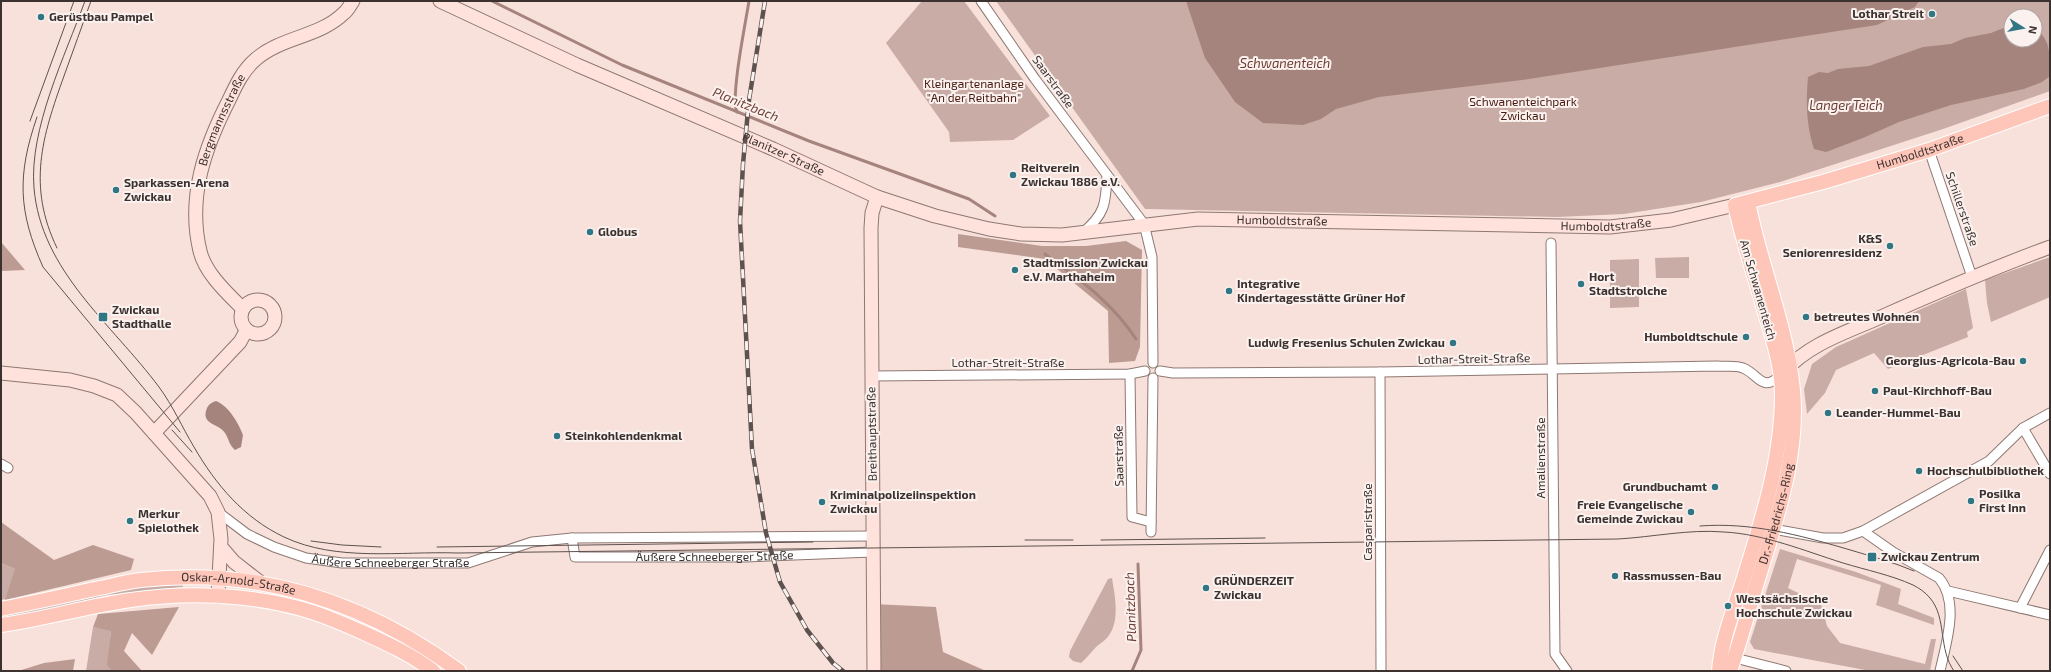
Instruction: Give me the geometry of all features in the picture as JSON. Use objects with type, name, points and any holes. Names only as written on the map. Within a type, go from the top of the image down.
[{"type":"main road","name":"Bergmannsstraße","points":[[243,309],[216,281],[200,252],[196,223],[196,192],[206,152],[219,119],[241,77],[256,59],[273,48],[325,26],[344,14],[353,1]]},
{"type":"main road","name":"Planitzer Straße","points":[[440,1],[577,65],[773,149],[877,197],[935,216],[989,229],[1036,235],[1081,233],[1144,224]]},
{"type":"main road","name":"Humboldtstraße","points":[[1144,224],[1198,219],[1603,227],[1650,223],[1710,212],[1823,182],[1929,150],[2050,106]]},
{"type":"main road","name":"Breithauptstraße","points":[[874,671],[871,228],[872,213],[877,197]]},
{"type":"main road","name":"Am Schwanenteich","points":[[1742,203],[1755,237],[1785,370]]},
{"type":"main road","points":[[1785,370],[1808,351],[1828,340],[1972,276],[2050,247]]},
{"type":"main road","points":[[254,300],[262,300],[273,309],[275,315],[274,322],[267,332],[260,335],[246,331],[240,316],[243,309],[248,303],[254,300]]},
{"type":"main road","points":[[154,433],[240,342],[246,331]]},
{"type":"main road","name":"Dr.-Friedrichs-Ring","points":[[1730,671],[1773,529],[1783,490],[1792,443],[1794,402],[1785,370]]},
{"type":"main road","name":"Dr.-Friedrichs-Ring","points":[[1719,671],[1725,640],[1757,535],[1775,462],[1782,411],[1785,370]]},
{"type":"main road","name":"Äußere Schneeberger Straße","points":[[1,373],[70,380],[100,388],[117,395],[154,433],[210,496],[218,512],[221,538],[218,596]]},
{"type":"main road","points":[[221,547],[234,562],[261,583]]},
{"type":"main road","name":"Oskar-Arnold-Straße","points":[[1,609],[140,580],[185,578],[220,579],[261,583],[309,593],[334,602],[393,629],[430,650],[459,671]]},
{"type":"main road","name":"Oskar-Arnold-Straße","points":[[1,625],[88,607],[133,600],[180,596],[218,596],[246,599],[303,609],[338,622],[386,643],[433,671]]},
{"type":"street","name":"Saarstraße","points":[[981,1],[1035,79],[1144,224],[1152,257],[1153,363]]},
{"type":"street","name":"Schillerstraße","points":[[1929,150],[1972,276]]},
{"type":"street","points":[[1081,233],[1091,225],[1101,213],[1106,199],[1107,175]]},
{"type":"street","name":"Amalienstraße","points":[[1551,243],[1555,654],[1567,671]]},
{"type":"street","points":[[1153,363],[1159,366],[1160,371],[1157,377],[1153,378],[1147,376],[1145,371],[1147,366],[1153,363]]},
{"type":"street","name":"Lothar-Streit-Straße","points":[[1160,371],[1173,373],[1380,372],[1737,367],[1743,368],[1759,380],[1768,383],[1774,381],[1785,370]]},
{"type":"street","name":"Lothar-Streit-Straße","points":[[871,376],[1130,374],[1145,371]]},
{"type":"street","name":"Casparistraße","points":[[1380,372],[1381,671]]},
{"type":"street","name":"Saarstraße","points":[[1130,374],[1132,517],[1151,522]]},
{"type":"street","points":[[1151,532],[1153,378]]},
{"type":"street","points":[[1773,529],[1823,538],[1843,538],[1863,531],[1989,461],[2023,428],[2050,413]]},
{"type":"street","points":[[2023,428],[2050,474]]},
{"type":"street","name":"Äußere Schneeberger Straße","points":[[218,512],[247,534],[274,547],[306,558],[342,563],[468,563],[532,542],[572,538],[873,536]]},
{"type":"street","points":[[1863,531],[1893,552],[1939,578],[1948,591],[1950,613],[1947,647],[1940,671]]},
{"type":"street","name":"Äußere Schneeberger Straße","points":[[572,538],[575,557],[746,557],[873,552]]},
{"type":"street","points":[[2020,608],[2050,550]]},
{"type":"street","points":[[1948,591],[2050,615]]},
{"type":"street","points":[[1725,640],[1734,657],[1786,671]]},
{"type":"green space","name":"Kleingartenanlage \"An der Reitbahn\"","points":[[922,1],[964,1],[1050,116],[1013,140],[950,142],[949,132],[886,43]]},
{"type":"green space","name":"Schwanenteichpark Zwickau","points":[[996,1],[2050,1],[2050,91],[1943,129],[1780,182],[1701,202],[1624,214],[1557,217],[1145,209]]},
{"type":"green space","points":[[1689,257],[1689,278],[1656,278],[1655,258]]},
{"type":"green space","points":[[2050,257],[2050,297],[1991,322],[1987,303],[1985,280]]},
{"type":"green space","points":[[1639,259],[1639,307],[1610,308],[1610,260]]},
{"type":"green space","points":[[1966,289],[1973,328],[1967,332],[1968,337],[1888,369],[1874,353],[1836,370],[1825,393],[1807,414],[1804,389],[1812,364],[1836,347]]},
{"type":"green space","points":[[1780,549],[1856,572],[1901,589],[1898,604],[1934,618],[1934,625],[1876,605],[1881,585],[1797,559],[1788,588],[1821,604],[1827,626],[1840,643],[1925,664],[1931,639],[1936,639],[1930,671],[1870,671],[1754,649],[1750,642]]},
{"type":"green space","points":[[1,563],[15,569],[24,595],[1,600]]},
{"type":"green space","points":[[1112,578],[1116,610],[1114,626],[1111,633],[1081,663],[1073,661],[1069,657],[1070,651],[1108,579]]},
{"type":"green space","points":[[182,583],[183,587],[107,595],[1,621],[1,614],[126,587]]},
{"type":"green space","points":[[93,627],[111,630],[108,665],[112,671],[86,671]]},
{"type":"shaded area","points":[[958,234],[1042,246],[1086,246],[1126,241],[1142,250],[1140,347],[1135,361],[1109,363],[1108,311],[1045,259],[958,247]]},
{"type":"shaded area","points":[[1,242],[25,270],[1,271]]},
{"type":"shaded area","points":[[1,522],[54,560],[93,545],[134,559],[131,570],[5,600],[15,569],[1,563]]},
{"type":"shaded area","points":[[873,604],[936,607],[943,652],[986,671],[874,671]]},
{"type":"shaded area","points":[[179,607],[152,655],[132,633],[124,651],[142,671],[112,671],[107,665],[111,631],[93,627],[98,614]]},
{"type":"shaded area","points":[[75,659],[73,671],[18,671],[44,663]]},
{"type":"water","name":"Schwanenteich","points":[[1186,1],[1919,1],[1915,7],[1877,25],[1522,80],[1379,97],[1336,109],[1321,119],[1303,125],[1263,123],[1235,102],[1205,58]]},
{"type":"water","name":"Langer Teich","points":[[2003,28],[2003,48],[2043,48],[2043,36],[2048,48],[2050,76],[2042,82],[2024,89],[1951,105],[1899,122],[1826,152],[1814,149],[1809,131],[1807,113],[1808,77],[1819,72],[1828,73],[1838,69],[1869,66],[1923,47],[1951,44],[1965,38],[1991,33]]},
{"type":"water","points":[[216,401],[221,403],[229,411],[236,420],[243,435],[241,447],[235,450],[222,430],[206,418],[207,408],[211,403]]},
{"type":"waterway","name":"Planitzbach","points":[[492,1],[622,65],[809,141],[969,199],[995,216]]},
{"type":"waterway","points":[[737,112],[735,104],[737,76],[749,1]]},
{"type":"waterway","name":"Planitzbach","points":[[1045,254],[1095,292],[1117,314],[1136,339]]},
{"type":"waterway","name":"Planitzbach","points":[[1132,671],[1141,650],[1138,564]]},
{"type":"tram line","points":[[30,121],[74,1]]},
{"type":"tram line","points":[[85,1],[50,93],[37,142],[34,165],[34,188],[39,218],[50,245],[64,271],[82,295],[159,387],[203,461],[222,487],[232,499],[256,520],[284,537],[304,545],[347,553],[391,554],[1618,539],[1684,532],[1711,531],[1739,533],[1784,544],[1896,578],[1917,587],[1930,598],[1939,615],[1946,653],[1954,671]]},
{"type":"tram line","points":[[57,248],[42,204],[40,182],[41,162],[49,120],[91,1]]},
{"type":"tram line","points":[[37,117],[26,157],[23,193],[29,228],[43,267],[180,432]]},
{"type":"tram line","points":[[172,430],[192,452]]},
{"type":"tram line","points":[[1700,526],[1738,526],[1775,531],[1829,544],[1914,571]]},
{"type":"tram line","points":[[1101,540],[1265,538]]},
{"type":"tram line","points":[[1025,540],[1073,540]]},
{"type":"tram line","points":[[311,541],[342,545],[381,547]]},
{"type":"tram line","points":[[437,547],[813,542]]},
{"type":"tram line","points":[[1953,656],[1963,671]]},
{"type":"railway","points":[[765,1],[749,100],[743,164],[740,221],[752,449],[766,533],[780,582],[807,630],[833,663],[843,671]]},
{"type":"place","name":"Lothar Streit","points":[[1932,14]]},
{"type":"place","name":"Gerüstbau Pampel","points":[[41,17]]},
{"type":"place","name":"Reitverein Zwickau 1886 e.V.","points":[[1013,175]]},
{"type":"place","name":"Sparkassen-Arena Zwickau","points":[[116,190]]},
{"type":"place","name":"Globus","points":[[590,232]]},
{"type":"place","name":"K&S Seniorenresidenz","points":[[1890,246]]},
{"type":"place","name":"Stadtmission Zwickau e.V. Marthaheim","points":[[1015,270]]},
{"type":"place","name":"Hort Stadtstrolche","points":[[1581,284]]},
{"type":"place","name":"Integrative Kindertagesstätte Grüner Hof","points":[[1229,291]]},
{"type":"place","name":"Zwickau Stadthalle","points":[[103,317]]},
{"type":"place","name":"betreutes Wohnen","points":[[1806,317]]},
{"type":"place","name":"Humboldtschule","points":[[1746,337]]},
{"type":"place","name":"Ludwig Fresenius Schulen Zwickau","points":[[1453,343]]},
{"type":"place","name":"Georgius-Agricola-Bau","points":[[2023,361]]},
{"type":"place","name":"Paul-Kirchhoff-Bau","points":[[1875,391]]},
{"type":"place","name":"Leander-Hummel-Bau","points":[[1828,413]]},
{"type":"place","name":"Steinkohlendenkmal","points":[[557,436]]},
{"type":"place","name":"Hochschulbibliothek","points":[[1919,471]]},
{"type":"place","name":"Grundbuchamt","points":[[1715,487]]},
{"type":"place","name":"Posilka First Inn","points":[[1971,501]]},
{"type":"place","name":"Kriminalpolizeiinspektion Zwickau","points":[[822,502]]},
{"type":"place","name":"Freie Evangelische Gemeinde Zwickau","points":[[1691,512]]},
{"type":"place","name":"Merkur Spielothek","points":[[130,521]]},
{"type":"place","name":"Zwickau Zentrum","points":[[1872,557]]},
{"type":"place","name":"Rassmussen-Bau","points":[[1615,576]]},
{"type":"place","name":"GRÜNDERZEIT Zwickau","points":[[1206,588]]},
{"type":"place","name":"Westsächsische Hochschule Zwickau","points":[[1728,606]]}]
